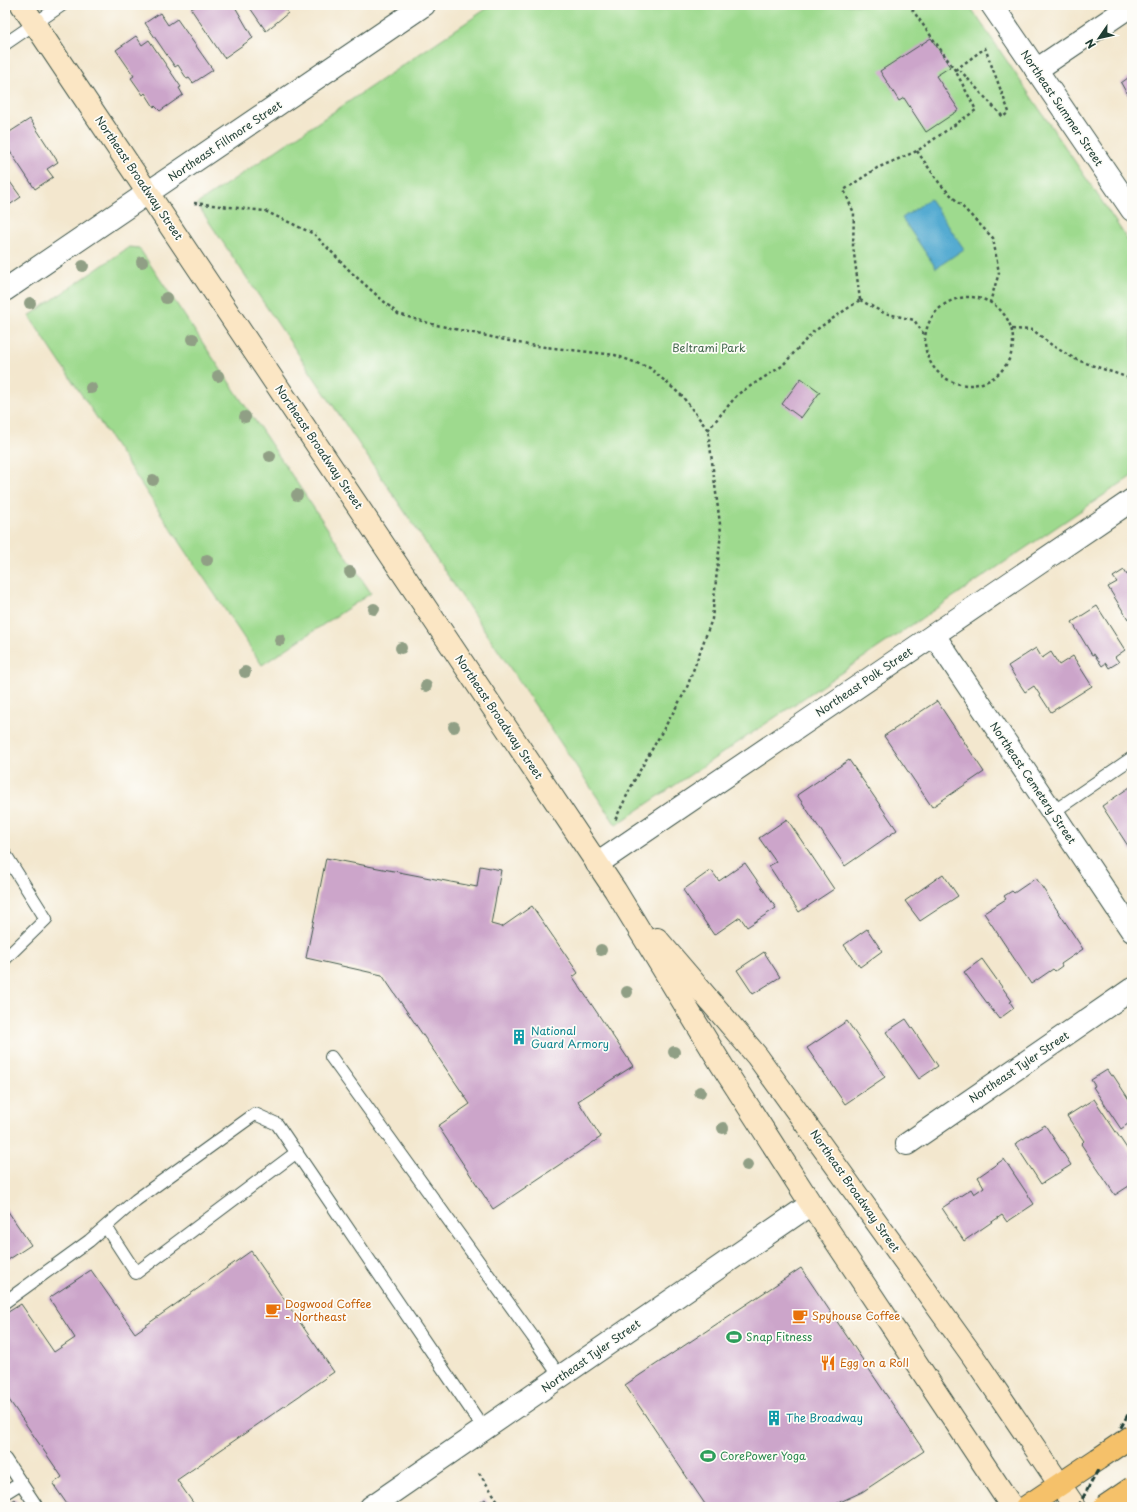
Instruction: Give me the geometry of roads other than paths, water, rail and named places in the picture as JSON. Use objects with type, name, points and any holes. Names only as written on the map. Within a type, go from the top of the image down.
[{"type":"main road","name":"Northeast Broadway Street","points":[[22,5],[149,192],[615,890],[721,1064],[811,1204],[1012,1507]]},
{"type":"main road","name":"Northeast Broadway Street","points":[[615,890],[757,1056],[972,1355],[1075,1507]]},
{"type":"main road","points":[[1026,1507],[1132,1436]]},
{"type":"main road","points":[[1104,1507],[1132,1488]]},
{"type":"street","name":"Northeast Fillmore Street","points":[[5,290],[424,5]]},
{"type":"street","name":"Northeast Summer Street","points":[[992,5],[1132,210]]},
{"type":"street","points":[[1036,70],[1132,5]]},
{"type":"street","name":"Northeast Polk Street","points":[[597,864],[1132,500]]},
{"type":"street","name":"Northeast Cemetery Street","points":[[934,635],[1132,930]]},
{"type":"street","name":"Northeast Tyler Street","points":[[907,1144],[1132,989]]},
{"type":"street","name":"Northeast Tyler Street","points":[[370,1507],[811,1204]]},
{"type":"lane","points":[[5,44],[62,5]]},
{"type":"lane","points":[[1053,812],[1132,758]]},
{"type":"lane","points":[[5,854],[46,919],[5,959]]},
{"type":"lane","points":[[331,1057],[533,1337],[560,1377]]},
{"type":"lane","points":[[5,1302],[89,1241],[136,1200],[255,1114],[277,1124],[484,1429]]},
{"type":"lane","points":[[106,1227],[136,1273],[297,1152]]},
{"type":"lane","points":[[5,1459],[20,1483],[38,1507]]},
{"type":"lane","points":[[5,1493],[20,1483]]},
{"type":"water","points":[[930,199],[964,249],[936,268],[902,218]]},
{"type":"railway","points":[[1078,1507],[1132,1407]]},
{"type":"railway","points":[[1117,1507],[1132,1481]]},
{"type":"place","name":"National Guard Armory","points":[[519,1037]]},
{"type":"place","name":"Dogwood Coffee - Northeast","points":[[273,1310]]},
{"type":"place","name":"Spyhouse Coffee","points":[[800,1316]]},
{"type":"place","name":"Snap Fitness","points":[[734,1337]]},
{"type":"place","name":"Egg on a Roll","points":[[828,1363]]},
{"type":"place","name":"The Broadway","points":[[774,1418]]},
{"type":"place","name":"CorePower Yoga","points":[[708,1456]]},
{"type":"park label","name":"Beltrami Park","points":[[709,348]]}]
